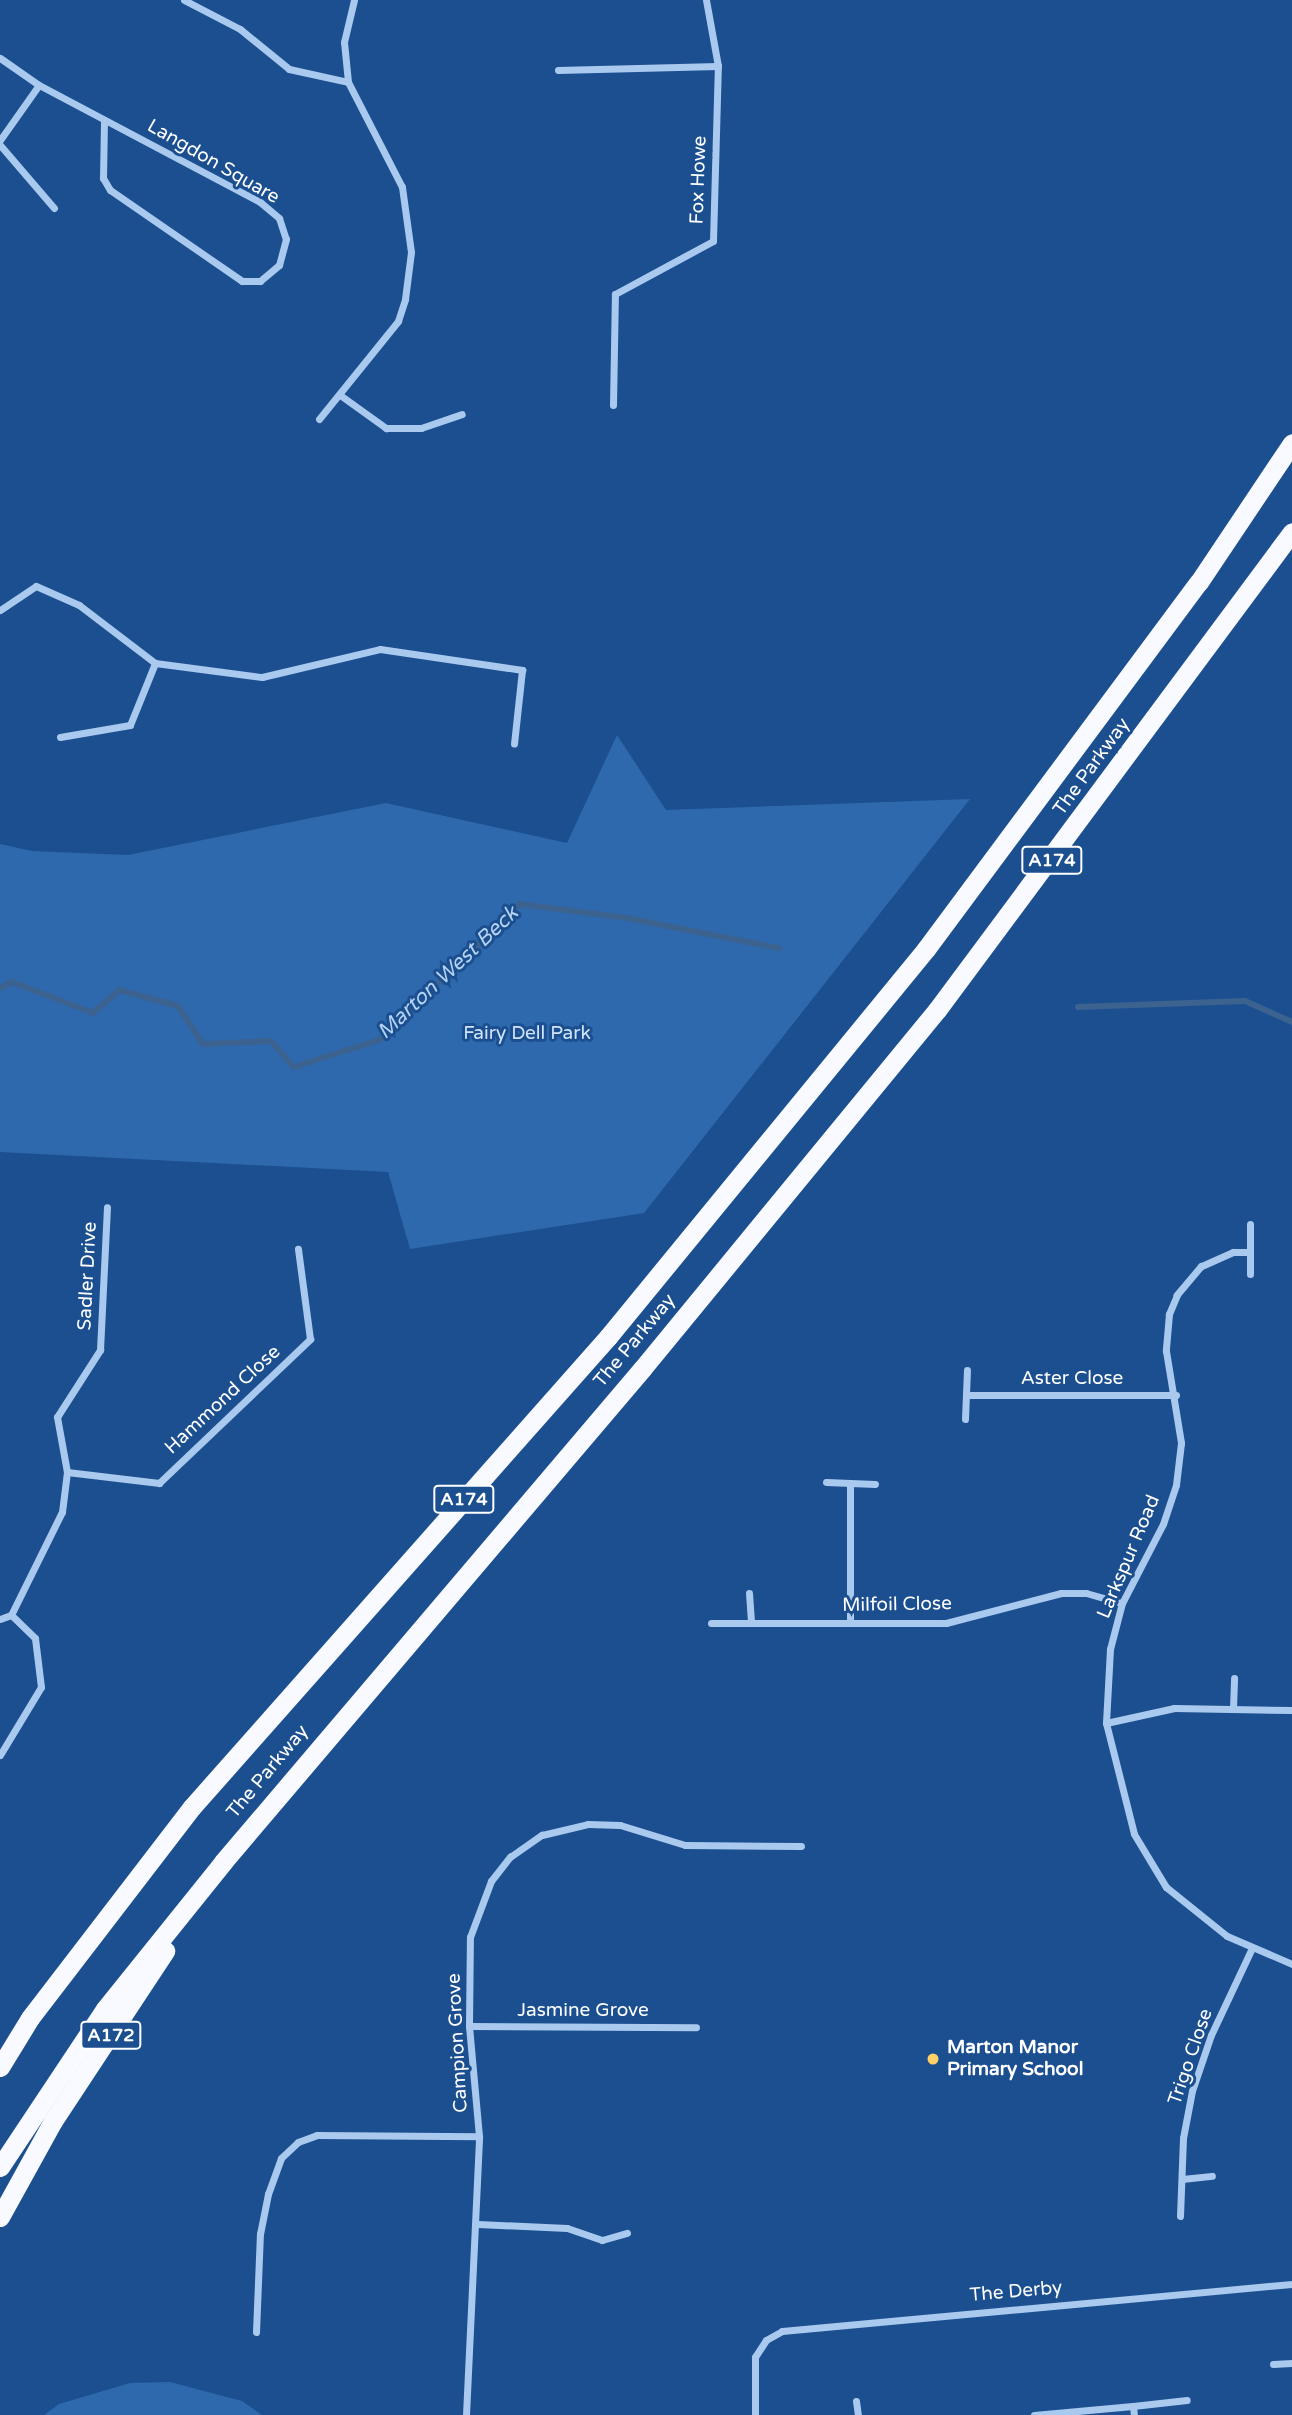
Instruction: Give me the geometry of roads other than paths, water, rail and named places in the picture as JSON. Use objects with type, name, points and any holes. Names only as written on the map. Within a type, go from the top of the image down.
[{"type":"highway","name":"The Parkway","points":[[3,2061],[121,1895],[192,1807],[608,1337],[926,949],[1184,603],[1292,443]]},
{"type":"highway","name":"The Parkway","points":[[0,2167],[105,2009],[223,1862],[800,1180],[1041,874],[1292,532]]},
{"type":"highway","name":"A172","points":[[0,2217],[53,2120],[223,1862]]},
{"type":"street","points":[[184,0],[240,29],[289,69],[348,82]]},
{"type":"street","points":[[319,419],[398,320],[405,299],[411,252],[402,187],[348,82],[344,42],[354,0]]},
{"type":"street","name":"Fox Howe","points":[[613,405],[615,294],[713,241],[718,66],[706,0]]},
{"type":"street","name":"Langdon Square","points":[[0,58],[39,85],[260,202],[279,218],[286,239],[279,265],[260,281],[242,281],[110,190],[103,178],[104,120]]},
{"type":"street","points":[[558,71],[718,66]]},
{"type":"street","points":[[0,140],[39,85]]},
{"type":"street","points":[[0,145],[54,208]]},
{"type":"street","points":[[340,395],[386,428],[421,428],[462,414]]},
{"type":"street","points":[[0,610],[36,586],[79,605],[155,663],[262,677],[380,649],[522,670],[514,744]]},
{"type":"street","points":[[60,737],[130,725],[155,663]]},
{"type":"street","name":"Sadler Drive","points":[[10,1615],[62,1512],[67,1472],[57,1417],[100,1350],[107,1207]]},
{"type":"street","points":[[1250,1224],[1250,1274]]},
{"type":"street","name":"Hammond Close","points":[[67,1472],[159,1483],[310,1339],[298,1249]]},
{"type":"street","name":"Larkspur Road","points":[[1249,1252],[1233,1252],[1201,1266],[1177,1295],[1164,1332],[1176,1395],[1181,1443],[1176,1485],[1163,1524],[1122,1603],[1110,1649],[1106,1723],[1126,1808],[1148,1862],[1186,1906],[1251,1950],[1292,1964]]},
{"type":"street","points":[[965,1419],[967,1370]]},
{"type":"street","name":"Aster Close","points":[[967,1395],[1176,1395]]},
{"type":"street","points":[[826,1482],[875,1484]]},
{"type":"street","points":[[850,1483],[850,1622]]},
{"type":"street","points":[[749,1593],[751,1622]]},
{"type":"street","name":"Milfoil Close","points":[[711,1623],[946,1623],[1061,1593],[1086,1593],[1122,1603]]},
{"type":"street","points":[[0,1619],[10,1615],[36,1638],[41,1687],[0,1755]]},
{"type":"street","points":[[1233,1709],[1234,1678]]},
{"type":"street","points":[[1106,1723],[1174,1707],[1292,1710]]},
{"type":"street","name":"Campion Grove","points":[[466,2415],[464,2389],[478,2224],[480,2136],[469,2026],[470,1937],[475,1913],[510,1857],[542,1835],[566,1827],[620,1825],[685,1844],[802,1846]]},
{"type":"street","name":"Trigo Close","points":[[1180,2216],[1182,2138],[1192,2091],[1211,2035],[1251,1950]]},
{"type":"street","name":"Jasmine Grove","points":[[469,2026],[696,2027]]},
{"type":"street","points":[[256,2332],[260,2234],[268,2194],[281,2158],[298,2142],[317,2136],[480,2136]]},
{"type":"street","points":[[1182,2179],[1212,2176]]},
{"type":"street","points":[[478,2224],[567,2228],[602,2240],[628,2234]]},
{"type":"street","name":"The Derby","points":[[755,2415],[755,2357],[766,2340],[782,2332],[1292,2284]]},
{"type":"street","points":[[1273,2364],[1292,2363]]},
{"type":"street","points":[[1034,2415],[1134,2411],[1186,2400]]},
{"type":"street","points":[[856,2401],[858,2415]]},
{"type":"waterway","name":"Marton West Beck","points":[[0,988],[12,982],[93,1013],[119,990],[178,1006],[203,1044],[271,1041],[294,1067],[379,1040],[520,904],[627,918],[779,948]]},
{"type":"waterway","name":"Marton West Beck","points":[[1078,1007],[1245,1001],[1292,1022]]},
{"type":"place","name":"Marton Manor Primary School","points":[[933,2059]]},
{"type":"park label","name":"Fairy Dell Park","points":[[527,1034]]}]
